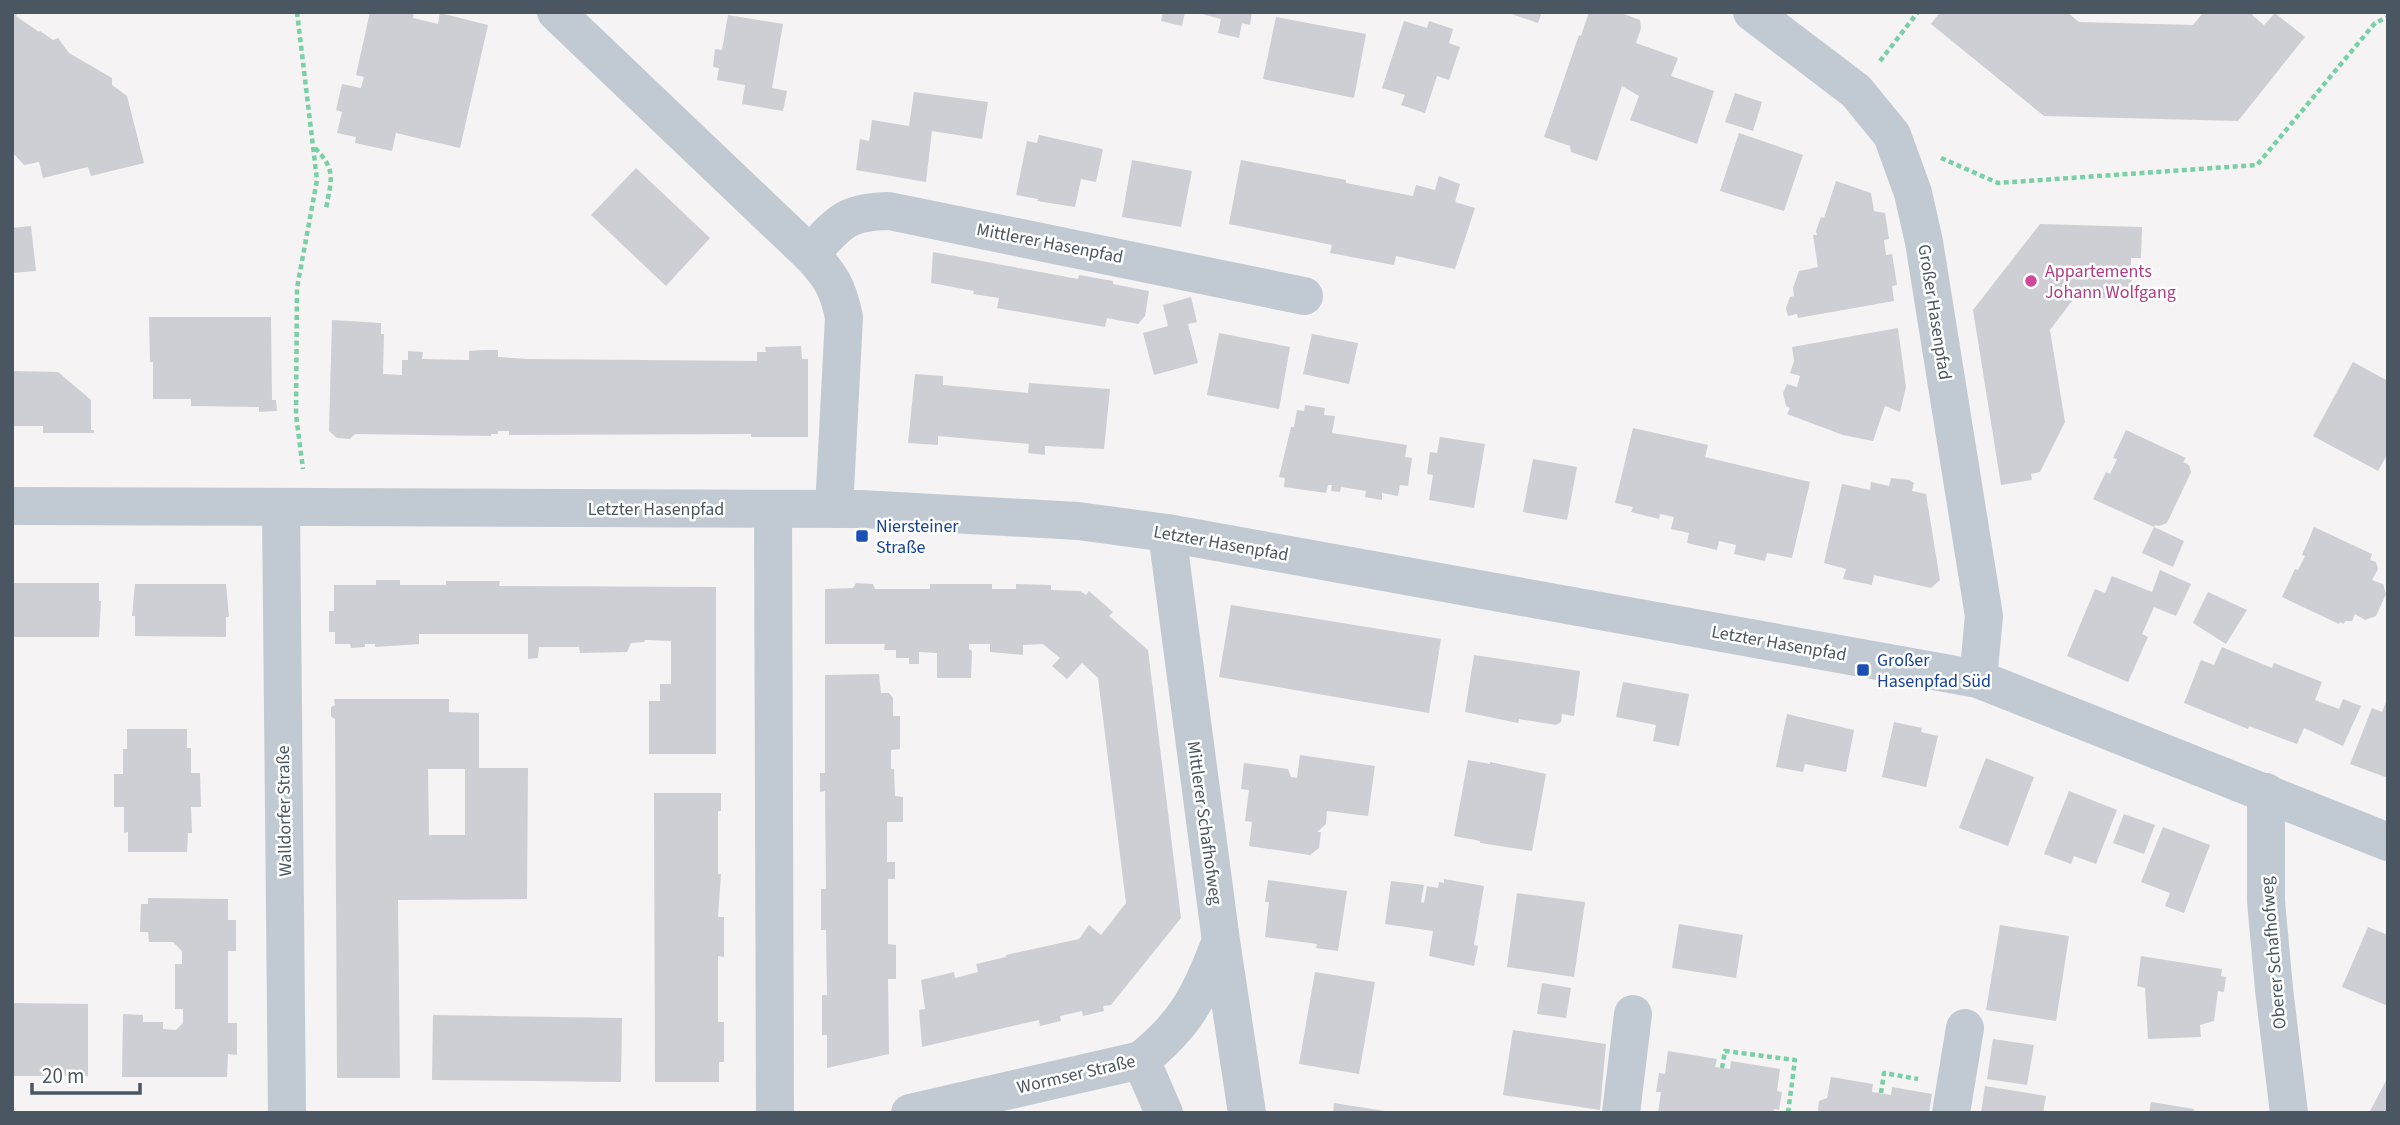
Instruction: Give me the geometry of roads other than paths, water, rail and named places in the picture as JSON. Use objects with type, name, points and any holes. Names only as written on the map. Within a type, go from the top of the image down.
[{"type":"street","points":[[556,12],[828,272],[839,292],[844,317],[834,509]]},
{"type":"street","name":"Großer Hasenpfad","points":[[1752,12],[1856,91],[1892,135],[1913,193],[1924,242],[1984,616],[1978,679]]},
{"type":"street","name":"Mittlerer Hasenpfad","points":[[810,254],[841,221],[864,212],[889,211],[1304,296]]},
{"type":"street","name":"Letzter Hasenpfad","points":[[12,506],[834,509],[1078,521],[1167,533],[1978,679],[2388,842]]},
{"type":"street","name":"Walldorfer Straße","points":[[287,1113],[295,508]]},
{"type":"street","points":[[773,509],[775,1113]]},
{"type":"street","name":"Mittlerer Schafhofweg","points":[[1167,533],[1221,941],[1247,1113]]},
{"type":"street","name":"Oberer Schafhofweg","points":[[2266,792],[2266,901],[2289,1113]]},
{"type":"street","name":"Wormser Straße","points":[[910,1113],[1141,1060],[1164,1042],[1192,1007],[1204,987],[1221,941]]},
{"type":"street","points":[[1621,1113],[1633,1014]]},
{"type":"street","points":[[1951,1113],[1965,1028]]},
{"type":"street","points":[[1141,1060],[1164,1113]]},
{"type":"place","name":"Appartements Johann Wolfgang","points":[[2031,281]]},
{"type":"place","name":"Niersteiner Straße","points":[[862,536]]},
{"type":"place","name":"Großer Hasenpfad Süd","points":[[1863,670]]}]
